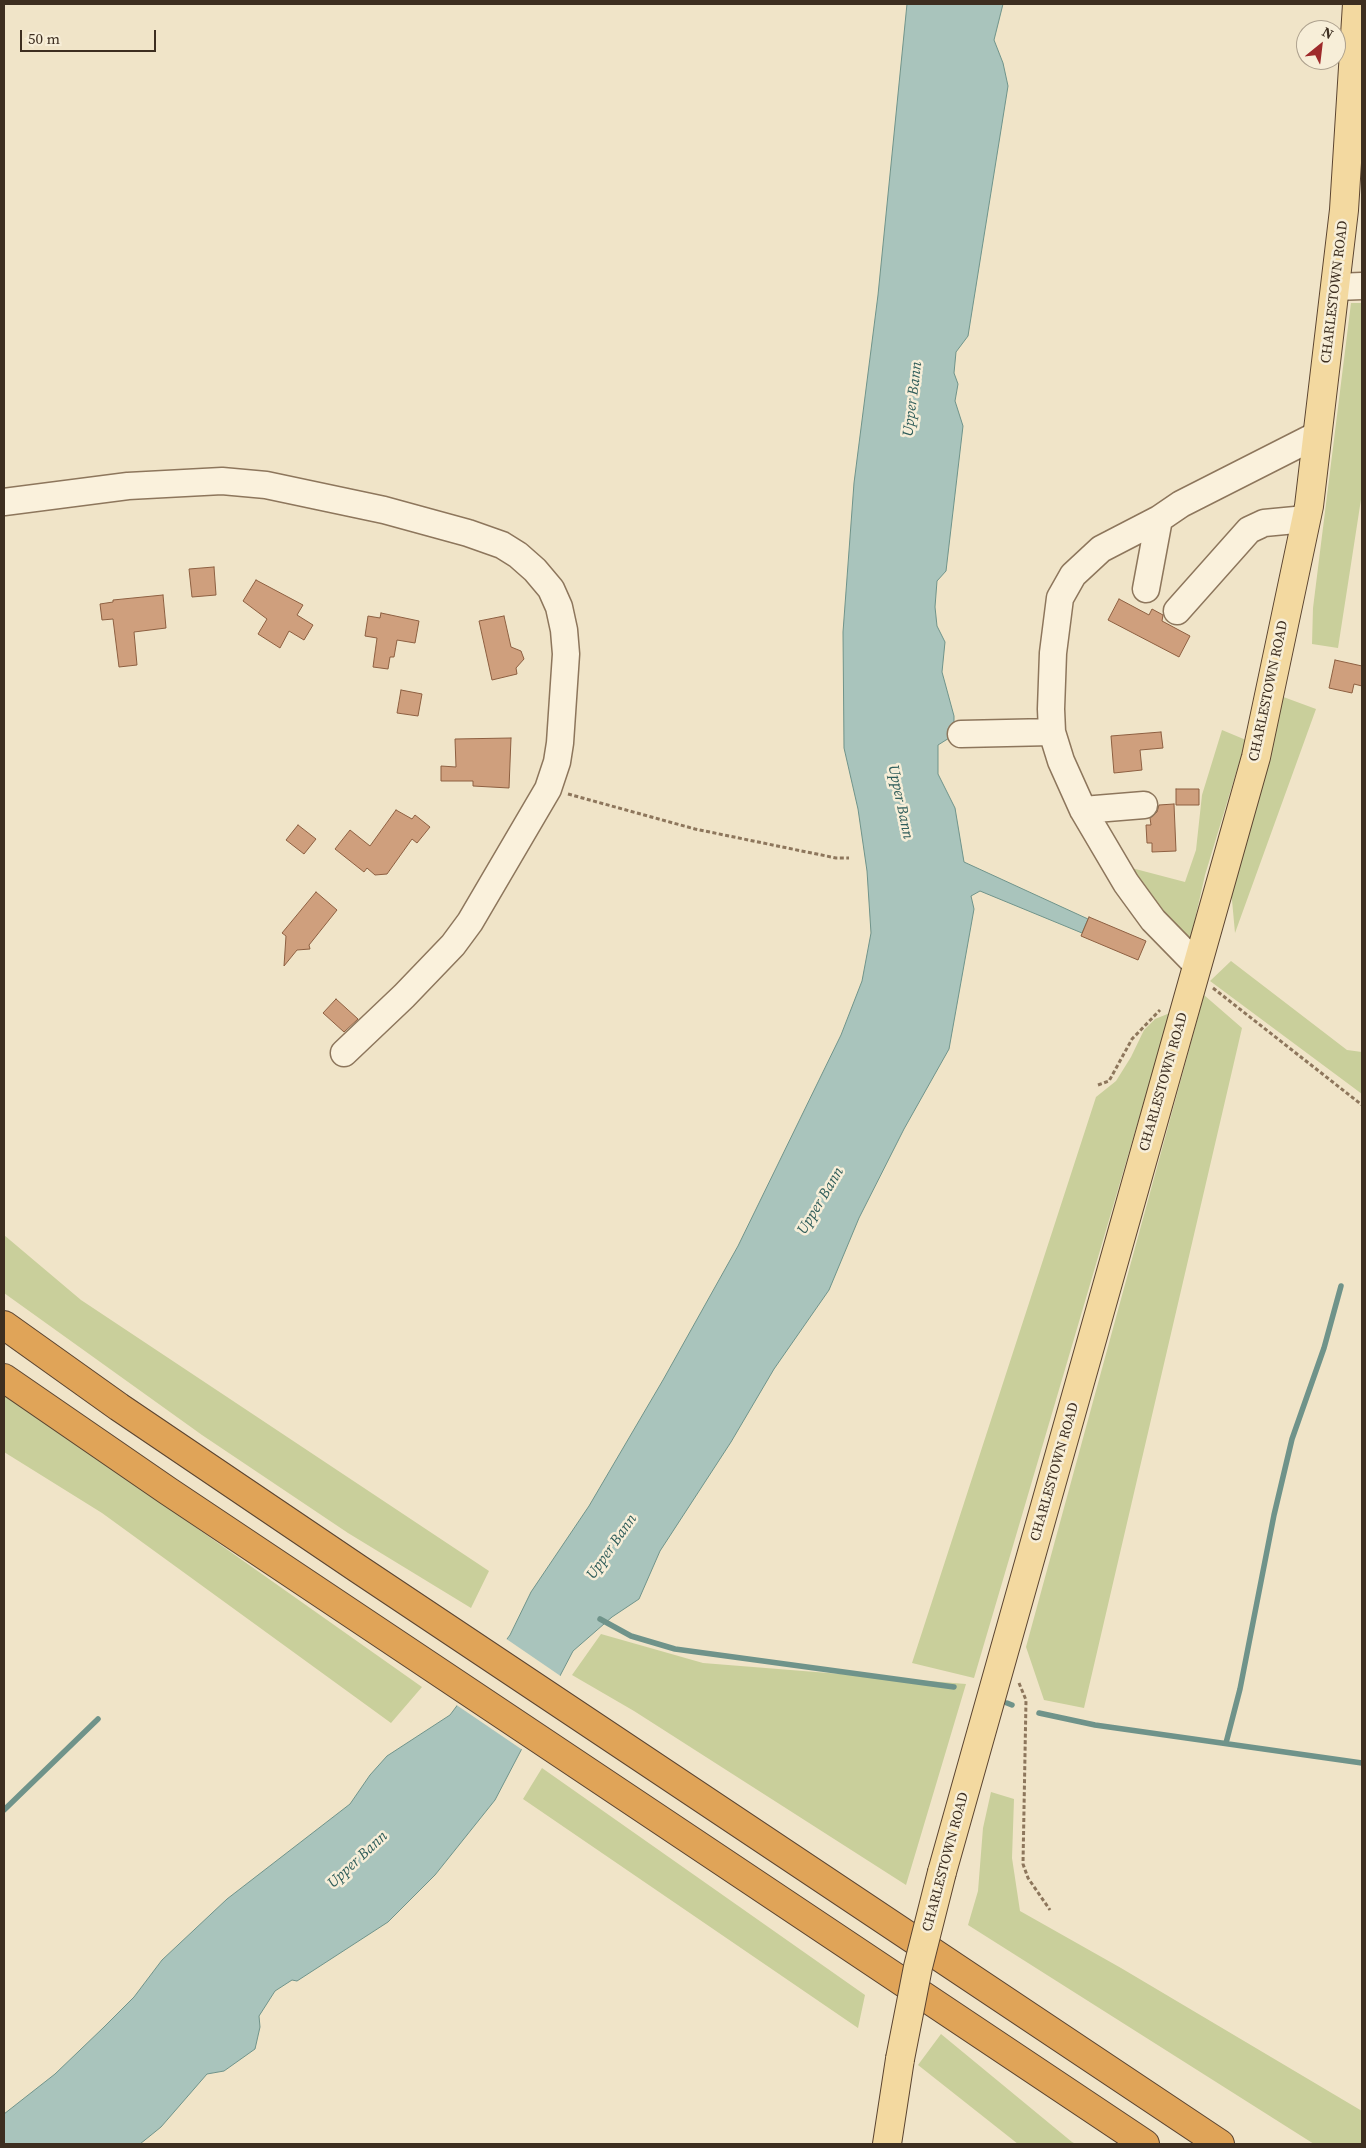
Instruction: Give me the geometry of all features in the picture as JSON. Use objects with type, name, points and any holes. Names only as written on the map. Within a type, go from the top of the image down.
[{"type":"highway","points":[[4,1325],[119,1407],[1220,2144]]},
{"type":"highway","points":[[4,1378],[436,1671],[1145,2144]]},
{"type":"highway","points":[[1188,2123],[1235,2144]]},
{"type":"main road","name":"CHARLESTOWN ROAD","points":[[887,2144],[900,2059],[918,1967],[942,1872],[1256,758],[1306,519],[1317,435],[1349,286],[1350,138],[1357,4]]},
{"type":"street","points":[[1194,978],[1126,883],[1084,810],[1061,761],[1052,732],[1053,653],[1058,608],[1066,585],[1073,575],[1101,549],[1159,519],[1181,504],[1317,435]]},
{"type":"street","points":[[4,502],[128,486],[231,482],[266,485],[384,510],[468,533],[502,545],[518,555],[535,570],[551,589],[559,607],[564,630],[566,654],[558,762],[548,789],[470,922],[452,945],[404,996],[344,1053]]},
{"type":"street","points":[[1146,589],[1159,519]]},
{"type":"street","points":[[1177,612],[1249,530],[1264,523],[1306,519]]},
{"type":"street","points":[[961,734],[1052,732]]},
{"type":"street","points":[[1084,810],[1144,805]]},
{"type":"path","points":[[548,789],[695,829],[836,858],[849,858]]},
{"type":"path","points":[[1098,1085],[1109,1081],[1132,1040],[1147,1022],[1169,1004],[1194,978],[1362,1105]]},
{"type":"path","points":[[998,1672],[1018,1681],[1026,1700],[1023,1864],[1028,1878],[1050,1910]]},
{"type":"green space","points":[[1351,303],[1362,303],[1362,493],[1338,648],[1312,644],[1313,608]]},
{"type":"green space","points":[[1278,695],[1316,709],[1235,933],[1231,889]]},
{"type":"green space","points":[[1222,730],[1246,740],[1205,875],[1191,937],[1183,937],[1124,866],[1185,882],[1196,850],[1202,795]]},
{"type":"green space","points":[[1231,961],[1347,1050],[1362,1052],[1362,1094],[1210,981]]},
{"type":"green space","points":[[1204,995],[1242,1028],[1084,1708],[1044,1700],[1026,1647]]},
{"type":"green space","points":[[1170,1013],[974,1678],[912,1663],[1096,1097],[1116,1081],[1131,1057],[1144,1030],[1155,1019]]},
{"type":"green space","points":[[4,1235],[81,1300],[489,1571],[471,1608],[348,1533],[202,1435],[4,1293]]},
{"type":"green space","points":[[4,1392],[422,1687],[391,1723],[102,1513],[4,1452]]},
{"type":"green space","points":[[601,1634],[703,1663],[966,1684],[906,1885],[634,1711],[572,1675]]},
{"type":"green space","points":[[542,1768],[865,1995],[858,2028],[523,1799]]},
{"type":"green space","points":[[991,1792],[1014,1799],[1012,1858],[1020,1911],[1121,1968],[1362,2111],[1362,2144],[1314,2144],[968,1925],[978,1891],[983,1828]]},
{"type":"green space","points":[[941,2034],[1076,2144],[1018,2144],[918,2065]]},
{"type":"water","name":"Upper Bann","points":[[907,4],[1003,4],[994,40],[1003,63],[1008,86],[968,336],[956,352],[954,373],[958,384],[955,401],[963,426],[946,571],[937,581],[935,607],[937,626],[945,642],[942,672],[954,716],[954,735],[938,745],[938,774],[955,808],[964,862],[1088,919],[1082,933],[980,891],[971,896],[974,909],[949,1049],[904,1129],[859,1218],[829,1290],[774,1369],[731,1442],[660,1551],[639,1599],[612,1617],[573,1651],[495,1800],[435,1875],[388,1922],[297,1981],[292,1980],[275,1991],[259,2016],[260,2027],[255,2049],[224,2071],[207,2074],[161,2127],[140,2144],[4,2144],[4,2114],[55,2074],[104,2027],[134,1997],[162,1960],[227,1899],[350,1804],[370,1775],[387,1756],[450,1715],[510,1635],[531,1592],[589,1506],[663,1380],[738,1246],[841,1035],[862,981],[871,933],[867,871],[858,809],[844,748],[843,632],[854,483],[878,295]]},
{"type":"pier","points":[[505,1638],[562,1677],[524,1751],[455,1704]]},
{"type":"building","points":[[214,567],[216,595],[192,597],[189,569]]},
{"type":"building","points":[[256,580],[303,605],[297,615],[313,625],[304,640],[289,631],[280,648],[258,634],[267,619],[243,601]]},
{"type":"building","points":[[163,595],[166,628],[134,632],[137,665],[119,667],[113,619],[102,620],[100,604],[113,602],[113,600]]},
{"type":"building","points":[[1119,599],[1149,615],[1152,609],[1163,615],[1162,621],[1190,636],[1179,657],[1108,620]]},
{"type":"building","points":[[381,613],[419,621],[415,643],[397,640],[394,657],[390,657],[388,669],[373,667],[377,638],[365,636],[368,616],[380,618]]},
{"type":"building","points":[[504,616],[511,647],[521,651],[524,659],[516,668],[517,674],[492,680],[479,621]]},
{"type":"building","points":[[1335,660],[1362,666],[1362,686],[1354,684],[1352,693],[1329,688]]},
{"type":"building","points":[[401,690],[422,694],[418,716],[397,713]]},
{"type":"building","points":[[1161,732],[1163,748],[1140,750],[1142,770],[1114,773],[1111,736]]},
{"type":"building","points":[[511,738],[509,788],[473,786],[473,781],[441,781],[441,766],[456,767],[455,739]]},
{"type":"building","points":[[1176,789],[1199,789],[1199,805],[1176,805]]},
{"type":"building","points":[[1174,804],[1176,851],[1152,852],[1152,843],[1147,843],[1146,825],[1151,825],[1150,818],[1157,812],[1159,805]]},
{"type":"building","points":[[396,810],[412,819],[415,815],[430,827],[417,843],[412,839],[387,874],[375,875],[367,868],[364,872],[335,849],[350,830],[370,846]]},
{"type":"building","points":[[298,825],[316,839],[304,854],[286,840]]},
{"type":"building","points":[[316,892],[337,910],[309,945],[310,949],[297,950],[284,966],[286,936],[282,933]]},
{"type":"building","points":[[1089,917],[1146,941],[1138,960],[1081,936]]},
{"type":"building","points":[[336,999],[358,1019],[344,1032],[323,1013]]},
{"type":"waterway","points":[[1226,1743],[1240,1689],[1274,1515],[1292,1439],[1324,1348],[1341,1286]]},
{"type":"waterway","points":[[600,1619],[631,1636],[675,1649],[954,1687]]},
{"type":"waterway","points":[[1007,1703],[1012,1705]]},
{"type":"waterway","points":[[1039,1713],[1095,1725],[1362,1763]]},
{"type":"waterway","points":[[4,1810],[98,1719]]}]
